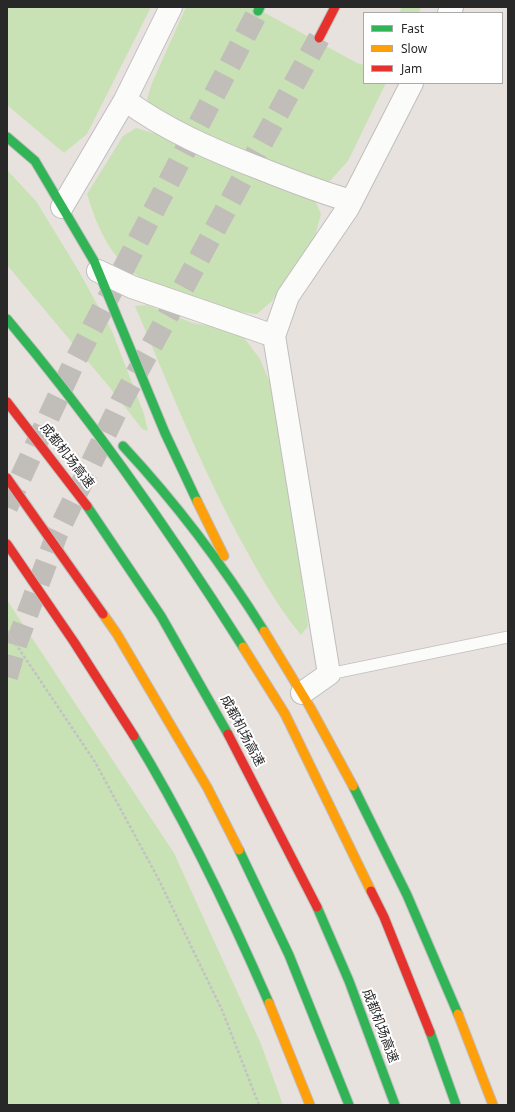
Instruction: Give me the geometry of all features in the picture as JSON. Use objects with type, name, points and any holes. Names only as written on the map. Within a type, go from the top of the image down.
[{"type":"main road","points":[[319,38],[335,7]]},
{"type":"main road","points":[[7,136],[35,161],[98,271],[165,433],[243,599]]},
{"type":"main road","points":[[7,319],[45,364],[102,425]]},
{"type":"main road","points":[[45,364],[131,479],[188,560],[285,714],[384,917],[429,1030],[456,1105]]},
{"type":"main road","name":"成都机场高速","points":[[7,402],[51,456],[95,514],[151,600],[210,699],[319,910],[371,1035],[395,1105]]},
{"type":"main road","points":[[118,441],[184,517],[243,599],[275,647],[338,756],[397,872],[442,975],[493,1105]]},
{"type":"main road","points":[[7,478],[117,634],[171,725],[233,838],[289,955],[349,1105]]},
{"type":"main road","points":[[7,544],[91,668],[138,743],[182,822],[235,929],[285,1039],[310,1105]]},
{"type":"street","points":[[62,207],[125,100],[171,7]]},
{"type":"street","points":[[302,693],[329,674],[274,336],[288,296],[351,201],[411,84]]},
{"type":"street","points":[[125,100],[147,116],[205,147],[318,192],[351,201]]},
{"type":"street","points":[[98,271],[132,287],[274,336]]},
{"type":"lane","points":[[329,674],[508,637]]},
{"type":"path","points":[[7,631],[95,762],[158,878],[222,1010],[258,1105]]},
{"type":"green space","points":[[7,7],[151,7],[87,134],[64,153],[7,105]]},
{"type":"green space","points":[[186,7],[254,7],[357,63],[363,65],[363,84],[386,84],[348,161],[329,182],[307,178],[271,167],[153,109],[147,99],[152,83]]},
{"type":"green space","points":[[402,7],[421,7],[419,12],[400,12]]},
{"type":"green space","points":[[136,128],[170,138],[313,196],[321,214],[315,236],[272,301],[257,314],[238,312],[198,303],[159,289],[126,267],[113,252],[98,224],[87,194],[123,136]]},
{"type":"green space","points":[[7,170],[36,201],[77,268],[112,331],[144,414],[148,431],[142,429],[111,389],[7,265]]},
{"type":"green space","points":[[147,305],[193,323],[239,331],[260,359],[278,402],[308,626],[301,635],[272,595],[255,566],[205,469],[135,306]]},
{"type":"green space","points":[[7,600],[174,853],[261,1044],[283,1105],[7,1105]]},
{"type":"tunnel","points":[[7,507],[72,367],[258,11]]},
{"type":"tunnel","points":[[7,677],[17,642],[57,534],[121,402],[319,38]]},
{"type":"traffic: fast","points":[[258,11],[260,7]]},
{"type":"traffic: fast","points":[[7,137],[35,161],[94,261],[165,433],[197,501]]},
{"type":"traffic: fast","points":[[7,319],[39,358],[131,479],[160,520],[243,647]]},
{"type":"traffic: fast","points":[[123,446],[162,490],[198,535],[232,582],[264,631]]},
{"type":"traffic: fast","points":[[87,506],[161,616],[228,734]]},
{"type":"traffic: fast","points":[[134,736],[153,768],[206,867],[269,1003]]},
{"type":"traffic: fast","points":[[353,786],[407,895],[458,1014]]},
{"type":"traffic: fast","points":[[239,850],[289,955],[349,1105]]},
{"type":"traffic: fast","points":[[317,907],[349,981],[395,1105]]},
{"type":"traffic: fast","points":[[430,1032],[456,1105]]},
{"type":"traffic: slow","points":[[197,501],[224,556]]},
{"type":"traffic: slow","points":[[103,614],[117,634],[207,787],[239,850]]},
{"type":"traffic: slow","points":[[264,631],[310,707],[353,786]]},
{"type":"traffic: slow","points":[[243,647],[285,714],[371,891]]},
{"type":"traffic: slow","points":[[269,1003],[310,1105]]},
{"type":"traffic: slow","points":[[458,1014],[493,1105]]},
{"type":"traffic: jam","points":[[319,38],[335,7]]},
{"type":"traffic: jam","points":[[7,402],[87,506]]},
{"type":"traffic: jam","points":[[7,478],[103,614]]},
{"type":"traffic: jam","points":[[7,544],[74,642],[134,736]]},
{"type":"traffic: jam","points":[[228,734],[317,907]]},
{"type":"traffic: jam","points":[[371,891],[384,917],[430,1032]]}]
